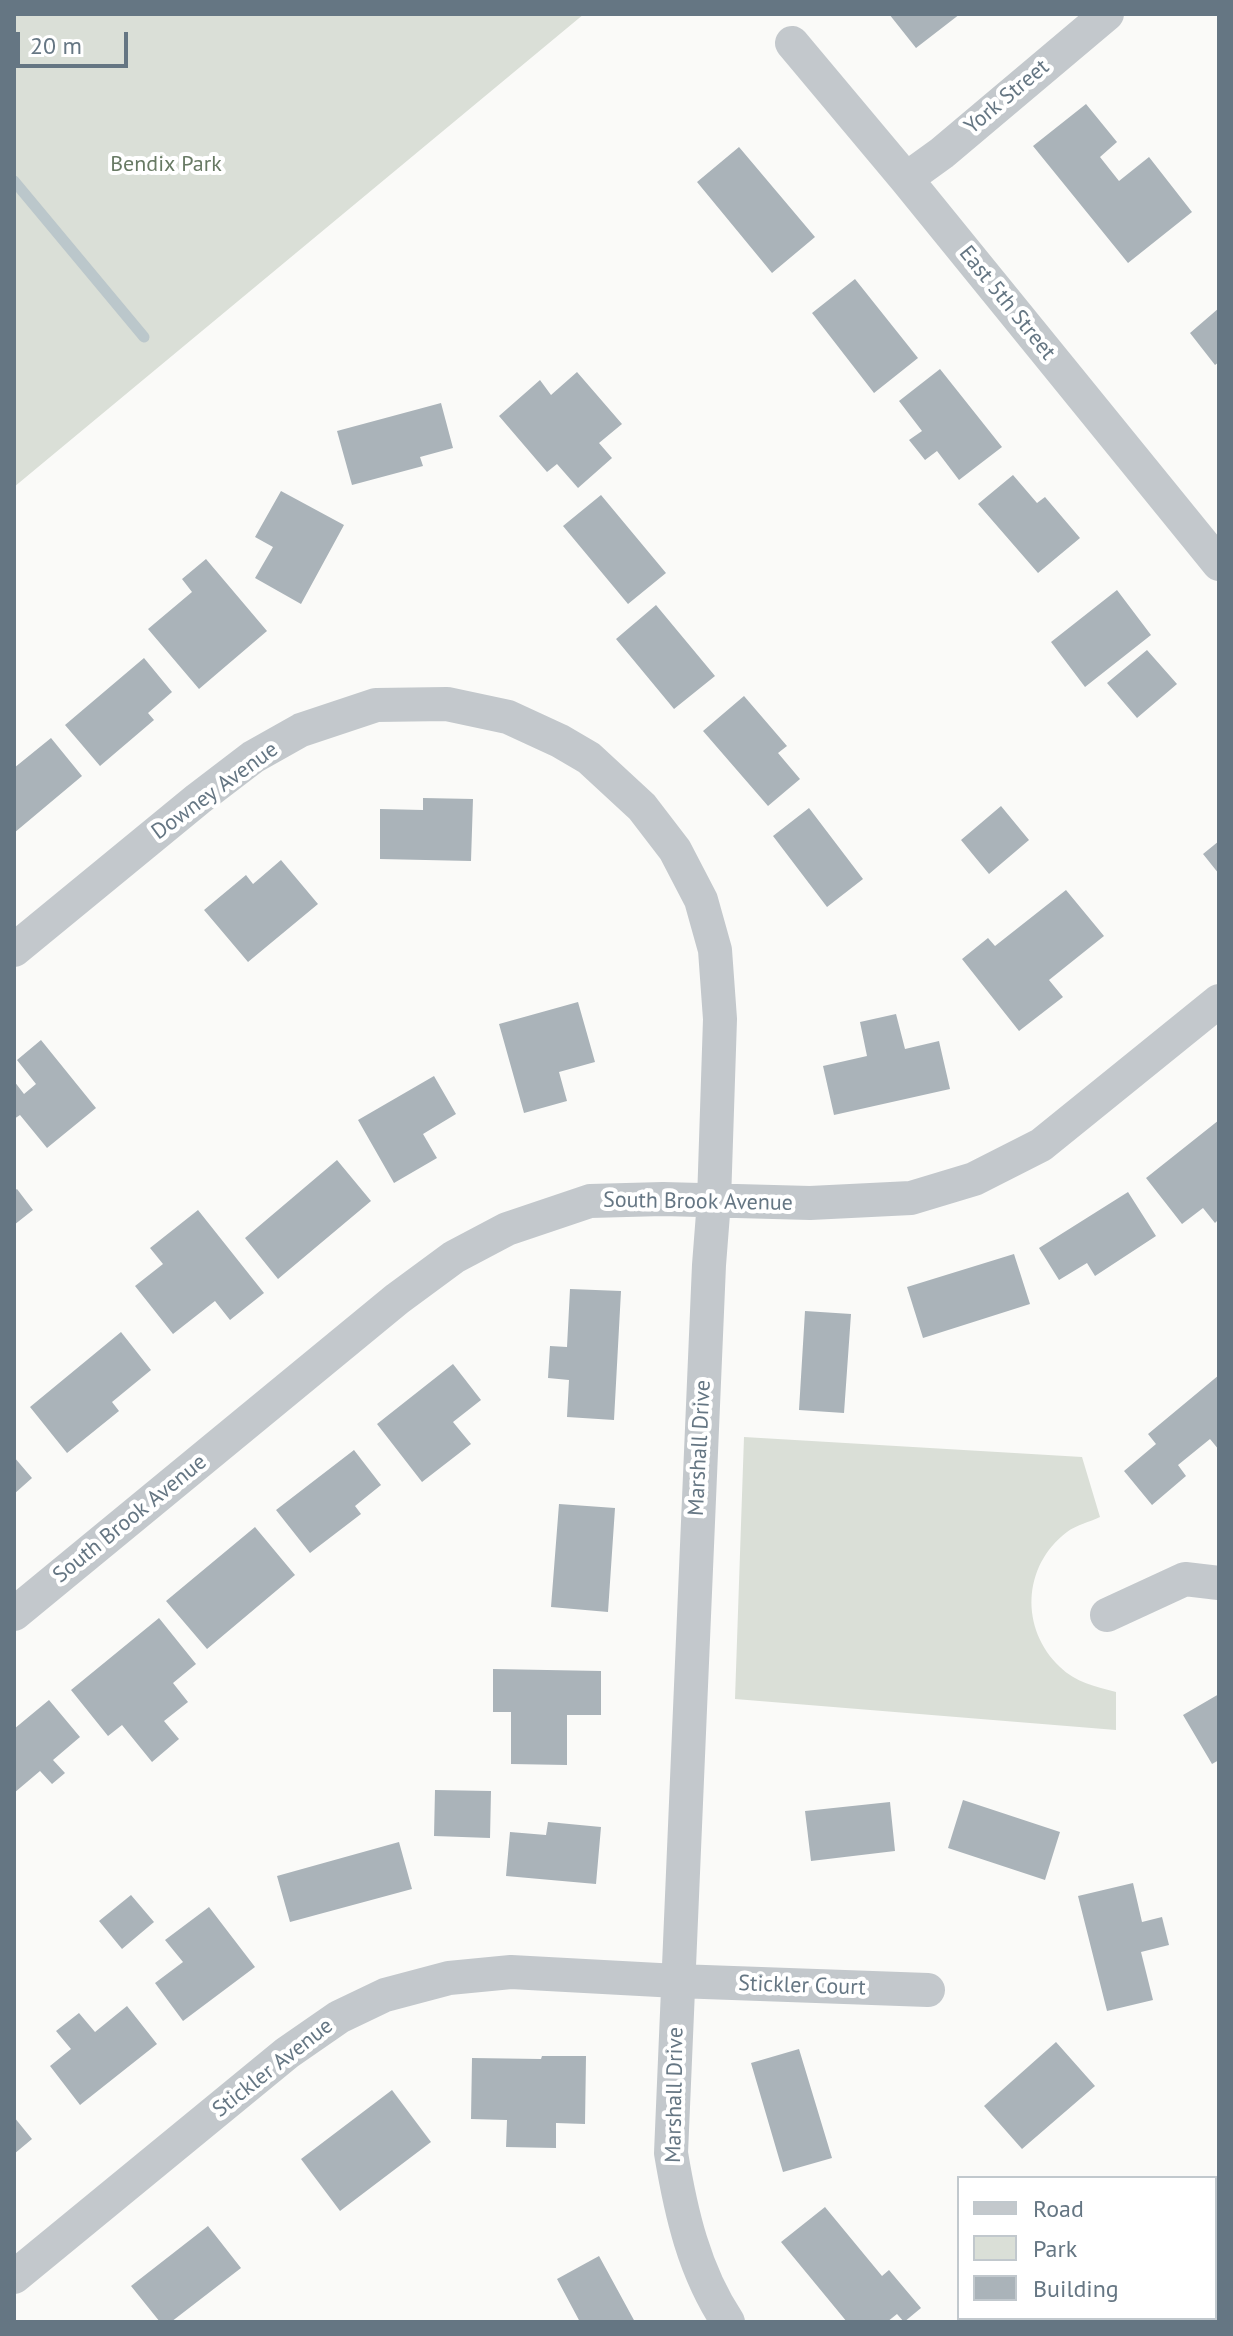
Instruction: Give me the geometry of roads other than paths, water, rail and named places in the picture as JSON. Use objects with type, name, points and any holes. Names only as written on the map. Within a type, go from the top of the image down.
[{"type":"street","name":"York Street","points":[[906,179],[942,153],[1107,14]]},
{"type":"street","name":"East 5th Street","points":[[792,43],[1219,564]]},
{"type":"street","name":"Downey Avenue","points":[[14,950],[253,757],[301,730],[376,705],[447,704]]},
{"type":"street","name":"Marshall Drive","points":[[447,704],[508,717],[589,758],[642,807],[675,850],[701,900],[715,950],[720,1019],[714,1201],[671,2153],[680,2209],[694,2256],[728,2322]]},
{"type":"street","name":"South Brook Avenue","points":[[14,1614],[397,1299],[454,1257],[507,1229],[590,1201],[663,1199],[810,1203],[911,1198],[974,1179],[1041,1145],[1219,1001]]},
{"type":"street","points":[[1107,1615],[1185,1579],[1219,1583]]},
{"type":"street","name":"Stickler Avenue","points":[[14,2277],[287,2053],[339,2017],[385,1995],[449,1978],[511,1972],[677,1981]]},
{"type":"street","name":"Stickler Court","points":[[677,1981],[928,1990]]},
{"type":"waterway","points":[[14,181],[144,337]]},
{"type":"park label","name":"Bendix Park","points":[[166,165]]}]
